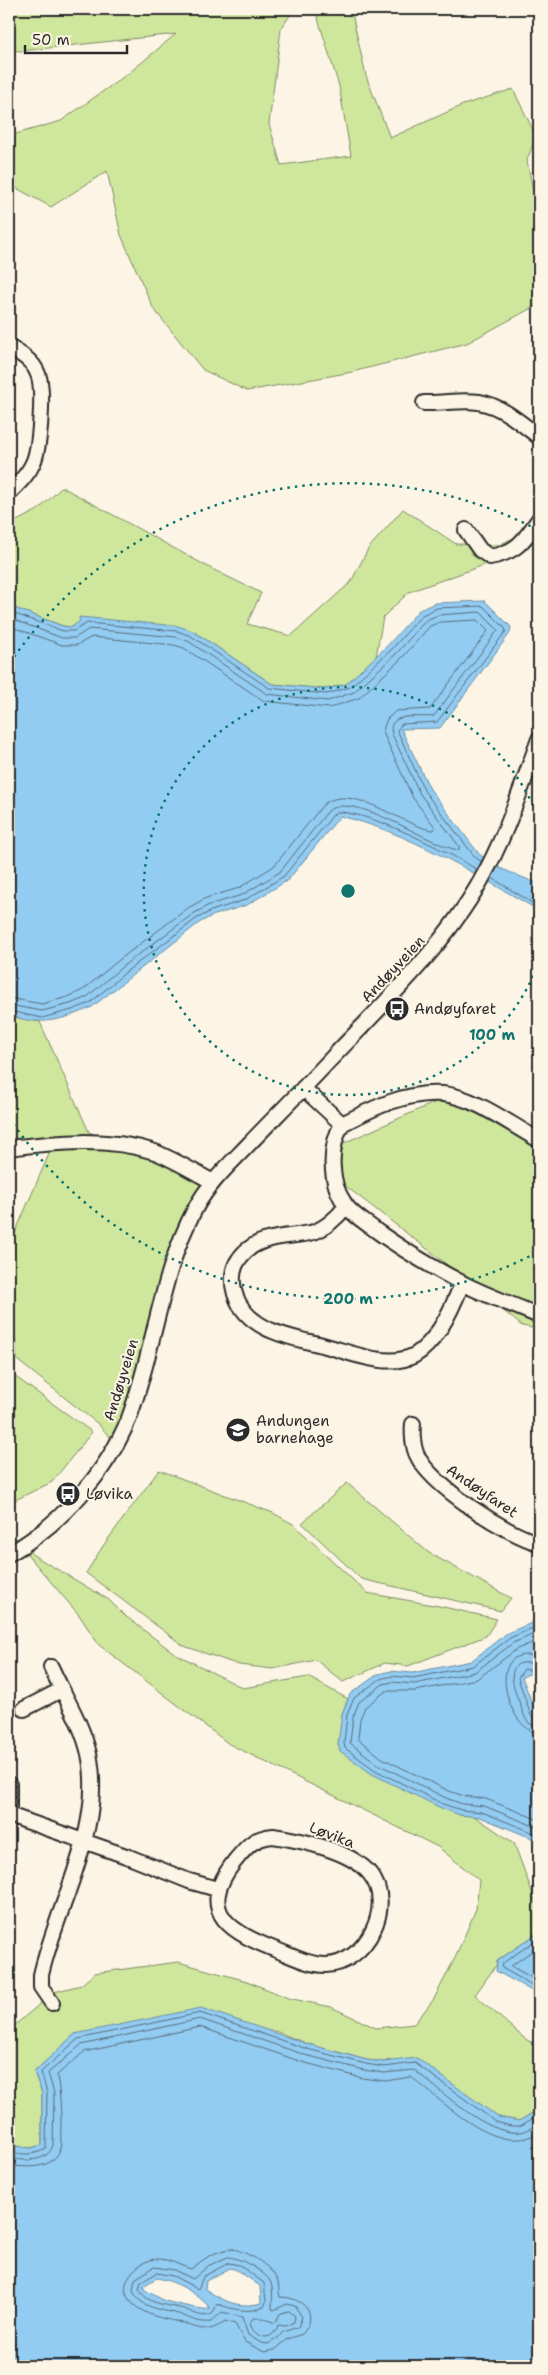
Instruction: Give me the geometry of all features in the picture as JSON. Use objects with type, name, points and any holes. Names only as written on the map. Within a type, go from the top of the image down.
[{"type":"street","points":[[9,346],[33,365],[40,379],[41,397],[36,456],[27,473],[9,493]]},
{"type":"street","points":[[424,403],[468,401],[489,405],[512,416],[539,437]]},
{"type":"street","points":[[466,530],[480,550],[490,557],[504,554],[517,547],[532,532],[539,519]]},
{"type":"street","name":"Andøyveien","points":[[9,1554],[52,1523],[74,1501],[102,1466],[124,1429],[140,1382],[167,1277],[180,1239],[197,1206],[214,1182],[433,950],[458,918],[480,884],[494,856],[517,804],[539,739]]},
{"type":"street","points":[[303,1088],[342,1124]]},
{"type":"street","points":[[539,1140],[468,1102],[444,1094],[421,1094],[397,1100],[342,1124],[336,1134],[332,1159],[338,1194],[346,1206],[389,1240],[462,1283],[539,1316]]},
{"type":"street","points":[[9,1148],[52,1142],[112,1143],[156,1153],[214,1182]]},
{"type":"street","points":[[346,1206],[331,1222],[317,1230],[269,1238],[254,1244],[245,1253],[237,1264],[233,1276],[234,1291],[238,1303],[245,1314],[256,1323],[279,1333],[367,1357],[397,1360],[413,1356],[425,1347],[450,1309],[462,1283]]},
{"type":"street","name":"Andøyfaret","points":[[413,1424],[416,1454],[432,1476],[467,1504],[514,1533],[539,1543]]},
{"type":"street","points":[[51,1667],[61,1690],[73,1710],[84,1737],[92,1771],[92,1804],[84,1842],[41,1975],[41,1987],[52,2003]]},
{"type":"street","points":[[24,1709],[61,1690]]},
{"type":"street","points":[[9,1784],[9,1810]]},
{"type":"street","points":[[9,1815],[129,1857],[189,1881],[217,1889]]},
{"type":"street","name":"Løvika","points":[[273,1836],[304,1842],[342,1855],[361,1864],[371,1874],[378,1886],[380,1910],[372,1930],[359,1950],[340,1962],[316,1964],[267,1946],[230,1927],[224,1920],[217,1889],[225,1874],[250,1844],[259,1838],[273,1836]]},
{"type":"green space","points":[[9,9],[294,9],[281,29],[269,124],[281,165],[351,156],[339,86],[315,9],[351,9],[366,76],[390,138],[463,105],[513,89],[536,136],[527,160],[539,223],[539,304],[467,343],[352,372],[247,391],[203,370],[153,308],[121,235],[107,171],[51,207],[9,184],[9,136],[61,121],[129,73],[176,34],[21,51],[9,50]]},
{"type":"green space","points":[[62,487],[212,569],[261,593],[247,624],[291,636],[351,582],[368,549],[403,509],[456,544],[499,545],[539,525],[539,535],[509,556],[409,592],[383,617],[376,657],[346,684],[326,689],[272,684],[193,631],[79,618],[81,621],[72,627],[63,626],[9,606],[9,525],[38,510]]},
{"type":"green space","points":[[9,1015],[40,1022],[89,1132],[214,1181],[191,1215],[117,1445],[98,1424],[17,1360],[13,1312],[9,1310],[9,1247],[52,1147],[9,1146]]},
{"type":"green space","points":[[447,1097],[539,1133],[539,1329],[522,1326],[435,1255],[343,1184],[335,1156],[337,1146]]},
{"type":"green space","points":[[9,1359],[10,1373],[92,1432],[52,1482],[9,1503]]},
{"type":"green space","points":[[159,1470],[273,1513],[293,1524],[367,1593],[497,1619],[486,1636],[408,1666],[385,1663],[343,1682],[316,1660],[273,1669],[239,1665],[184,1646],[86,1573],[103,1546]]},
{"type":"green space","points":[[347,1483],[429,1553],[511,1598],[501,1611],[361,1579],[302,1523]]},
{"type":"green space","points":[[9,1531],[33,1555],[109,1600],[124,1615],[174,1653],[243,1688],[308,1677],[348,1699],[342,1714],[460,1815],[474,1816],[514,1843],[539,1911],[539,1932],[497,1961],[497,1964],[475,1995],[525,2039],[539,2046],[539,2109],[519,2121],[498,2117],[389,2060],[384,2062],[367,2060],[308,2044],[275,2031],[75,2034],[34,2072],[42,2093],[42,2145],[31,2148],[9,2145],[9,2030],[54,1992],[81,1985],[95,1973],[178,1962],[247,1981],[288,1998],[331,2007],[376,2028],[414,2024],[434,1999],[456,1956],[476,1909],[479,1880],[438,1847],[229,1744],[99,1645],[79,1615],[21,1547],[9,1555]]},
{"type":"water","points":[[485,601],[511,627],[510,633],[440,728],[401,729],[430,789],[479,854],[497,867],[539,884],[539,914],[533,907],[440,855],[391,832],[340,816],[288,880],[247,905],[212,916],[199,923],[92,1007],[61,1018],[41,1021],[20,1019],[9,1015],[9,606],[63,626],[72,627],[80,621],[79,617],[178,626],[193,631],[272,684],[326,689],[346,684],[388,645],[419,610],[435,603]]},
{"type":"water","points":[[539,1620],[539,1677],[529,1674],[522,1677],[536,1713],[539,1716],[539,1841],[480,1817],[460,1815],[441,1808],[372,1774],[340,1751],[338,1744],[342,1714],[350,1694],[378,1674],[391,1671],[412,1673],[471,1661],[507,1633]]},
{"type":"water","points":[[539,1932],[539,1995],[496,1971],[497,1961]]},
{"type":"water","points":[[201,2008],[308,2044],[367,2060],[384,2062],[417,2058],[498,2117],[519,2121],[539,2109],[539,2366],[9,2366],[9,2145],[31,2148],[42,2145],[42,2093],[34,2072],[75,2034]],"holes":[[[230,2268],[237,2270],[260,2286],[261,2303],[253,2305],[232,2303],[205,2289],[206,2281]],[[157,2278],[187,2289],[211,2309],[180,2305],[163,2300],[145,2290],[143,2286]]]},
{"type":"place","name":"Andøyfaret","points":[[397,1009]]},
{"type":"place","name":"Andungen barnehage","points":[[238,1430]]},
{"type":"place","name":"Løvika","points":[[68,1494]]}]
